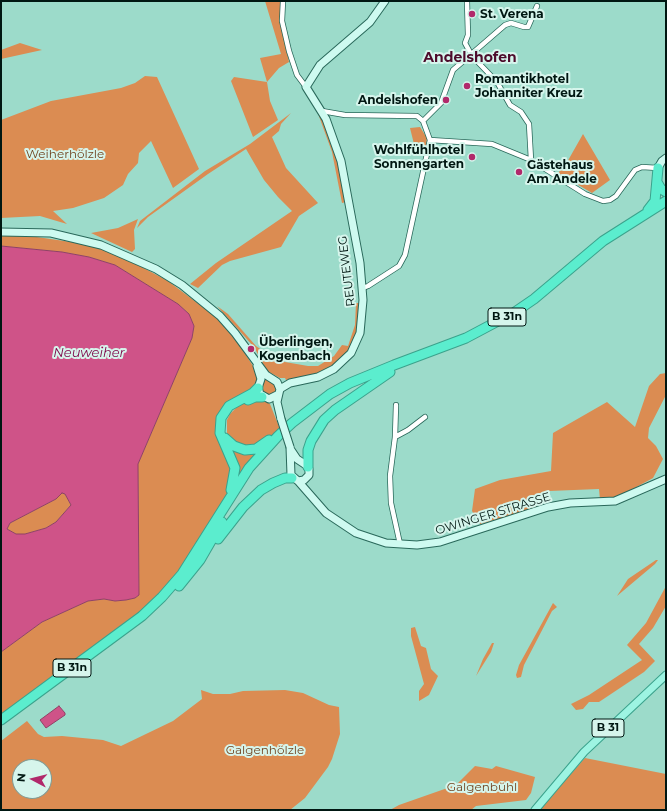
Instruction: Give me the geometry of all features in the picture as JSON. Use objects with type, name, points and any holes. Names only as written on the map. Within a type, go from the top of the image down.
[{"type":"highway","points":[[648,211],[655,201],[658,168]]},
{"type":"highway","points":[[657,182],[661,189],[666,192]]},
{"type":"highway","name":"B 31n","points":[[142,616],[182,574],[228,500],[250,468],[278,436],[330,394],[350,383],[466,338],[515,312],[534,299],[603,241],[648,211],[666,201]]},
{"type":"highway","name":"B 31n","points":[[1,720],[142,616],[153,610],[169,596],[188,577],[200,560],[239,492],[276,445],[299,424],[338,396],[390,372],[465,345],[514,319],[549,293],[603,247],[666,208]]},
{"type":"highway","points":[[304,465],[311,441],[324,420],[335,410],[390,372]]},
{"type":"highway","points":[[268,392],[231,409],[224,421],[224,434],[234,446],[245,450],[256,449],[278,436]]},
{"type":"highway","points":[[228,500],[234,483],[235,468],[220,433],[221,418],[229,406],[253,393],[268,392]]},
{"type":"highway","points":[[200,560],[252,498],[273,483],[295,480]]},
{"type":"main road","name":"B 31","points":[[535,810],[584,752],[666,675]]},
{"type":"street","points":[[283,1],[282,21],[289,50],[297,75],[306,87],[320,65],[370,22],[385,1]]},
{"type":"street","points":[[467,1],[468,35],[465,43],[472,56],[497,82],[510,105],[521,112],[529,124],[532,160]]},
{"type":"street","points":[[423,121],[441,103],[453,70],[472,56],[505,25],[511,23],[528,27],[537,6]]},
{"type":"street","name":"REUTEWEG","points":[[268,392],[290,383],[328,372],[341,364],[351,353],[362,325],[363,288],[360,263],[342,168],[326,119],[306,87]]},
{"type":"street","points":[[322,111],[345,115],[417,116],[423,121],[430,140],[405,255],[399,266],[363,288]]},
{"type":"street","points":[[430,140],[492,144],[532,160],[585,194],[603,201],[610,200],[616,196],[636,170],[642,167],[658,168],[666,158]]},
{"type":"street","points":[[1,232],[51,233],[87,241],[115,250],[156,269],[192,292],[220,316],[235,333],[256,364],[269,377],[277,382],[268,392]]},
{"type":"street","points":[[256,364],[281,419],[290,449],[292,467],[290,472],[295,480],[306,479],[309,474],[304,465],[290,449]]},
{"type":"street","points":[[268,392],[269,377]]},
{"type":"street","name":"REUTEWEG","points":[[277,382],[290,383]]},
{"type":"street","points":[[396,405],[395,437],[390,476],[391,503],[400,544]]},
{"type":"street","points":[[395,437],[408,430],[425,417]]},
{"type":"street","points":[[292,467],[296,464],[304,465]]},
{"type":"street","name":"OWINGER STRASSE","points":[[306,479],[312,497]]},
{"type":"street","name":"OWINGER STRASSE","points":[[295,480],[334,519],[356,533],[386,543],[417,545],[440,542],[548,507],[570,503],[615,501],[666,479]]},
{"type":"green space","points":[[265,1],[281,1],[281,20],[289,62],[279,68],[267,82],[260,58],[281,54]]},
{"type":"green space","points":[[20,43],[42,50],[1,59],[1,50]]},
{"type":"green space","name":"Weiherhölzle","points":[[145,76],[157,77],[199,169],[173,188],[151,141],[139,153],[138,163],[128,174],[123,185],[104,198],[73,208],[53,211],[67,224],[40,216],[1,218],[1,120],[51,101],[121,88],[135,83]]},
{"type":"green space","points":[[234,77],[267,82],[270,101],[278,120],[253,137],[231,81]]},
{"type":"green space","points":[[316,108],[324,120],[339,162],[346,202],[342,203],[332,152]]},
{"type":"green space","points":[[291,113],[281,124],[279,131],[272,137],[286,168],[318,203],[299,216],[281,247],[230,261],[222,265],[198,288],[190,284],[216,263],[292,211],[264,180],[246,149],[148,217],[137,228],[140,221],[205,171],[250,144]]},
{"type":"green space","points":[[420,127],[427,138],[425,156],[419,156],[418,144],[414,144],[410,128]]},
{"type":"green space","points":[[583,134],[610,180],[592,193],[558,173],[566,164]]},
{"type":"green space","points":[[138,219],[134,230],[135,249],[132,252],[91,233],[118,228]]},
{"type":"green space","points":[[1,235],[30,236],[92,245],[125,258],[168,281],[216,317],[237,341],[262,380],[267,378],[276,380],[277,395],[240,399],[220,423],[233,460],[230,492],[162,596],[1,720],[1,652],[42,622],[88,601],[104,599],[115,601],[126,600],[135,598],[139,595],[138,464],[192,338],[194,326],[189,314],[178,304],[115,265],[89,257],[62,252],[1,246]]},
{"type":"green space","points":[[356,303],[362,303],[359,328],[350,349],[340,361],[327,371],[286,380],[285,378],[280,378],[267,371],[254,347],[217,306],[228,314],[256,346],[266,353],[285,362],[308,366],[318,366],[334,356],[342,345],[348,346],[355,325]]},
{"type":"green space","points":[[666,373],[666,395],[649,428],[648,438],[656,446],[663,459],[653,478],[616,498],[600,500],[599,489],[549,491],[532,496],[537,508],[480,524],[472,511],[475,489],[500,480],[551,471],[553,433],[607,402],[635,427],[649,386],[660,374]]},
{"type":"green space","points":[[261,399],[270,404],[280,429],[263,443],[245,447],[230,439],[227,433],[227,420],[230,414],[238,406],[251,400]]},
{"type":"green space","points":[[230,446],[260,450],[238,478],[237,464]]},
{"type":"green space","points":[[62,493],[65,494],[71,505],[56,522],[46,528],[25,534],[16,534],[7,529],[10,523],[56,499]]},
{"type":"green space","points":[[658,560],[655,564],[617,596],[628,579]]},
{"type":"green space","points":[[666,586],[666,606],[653,628],[639,644],[655,661],[644,672],[599,702],[589,702],[583,709],[576,710],[571,704],[589,695],[642,660],[627,645],[646,623]]},
{"type":"green space","points":[[553,603],[557,607],[552,611],[524,665],[521,677],[517,678],[516,675],[519,665]]},
{"type":"green space","points":[[415,627],[421,646],[426,648],[431,669],[438,676],[429,695],[419,701],[419,691],[424,684],[411,636],[411,628]]},
{"type":"green space","points":[[492,643],[494,643],[491,652],[476,676],[483,659]]},
{"type":"green space","name":"Galgenhölzle","points":[[201,690],[213,694],[230,694],[243,691],[285,690],[303,693],[329,705],[339,707],[340,734],[328,767],[305,798],[290,810],[1,810],[1,741],[27,721],[38,734],[44,737],[62,736],[103,740],[121,746],[173,721],[202,699]]},
{"type":"green space","points":[[585,758],[666,774],[666,810],[539,810]]},
{"type":"green space","name":"Galgenbühl","points":[[475,766],[492,769],[496,766],[535,777],[531,793],[526,800],[476,806],[471,810],[390,810],[399,805],[456,785]]},
{"type":"water","name":"Neuweiher","points":[[1,246],[62,252],[89,257],[115,265],[178,304],[189,314],[194,326],[192,338],[138,464],[139,595],[135,598],[126,600],[115,601],[104,599],[88,601],[42,622],[1,652]],"holes":[[[62,493],[65,494],[71,505],[56,522],[46,528],[25,534],[16,534],[7,529],[10,523],[56,499]]]},
{"type":"water","points":[[59,706],[65,715],[46,728],[40,720]]},
{"type":"place","name":"St. Verena","points":[[472,14]]},
{"type":"place","name":"Romantikhotel Johanniter Kreuz","points":[[467,86]]},
{"type":"place","name":"Andelshofen","points":[[446,100]]},
{"type":"place","name":"Wohlfühlhotel Sonnengarten","points":[[472,157]]},
{"type":"place","name":"Gästehaus Am Andele","points":[[519,172]]},
{"type":"place","name":"Überlingen, Kogenbach","points":[[251,349]]},
{"type":"district","name":"Andelshofen","points":[[470,58]]}]
